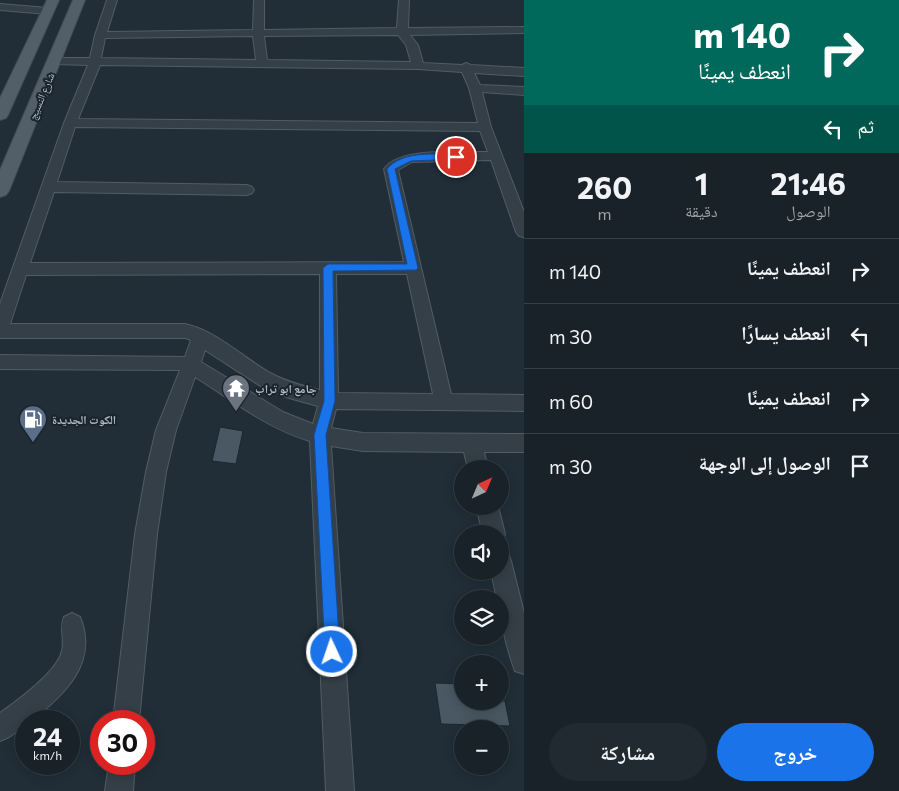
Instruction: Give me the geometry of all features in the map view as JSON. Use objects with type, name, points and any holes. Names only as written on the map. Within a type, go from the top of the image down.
[{"type":"main road","name":"شارع النسيج","points":[[0,191],[79,0]]},
{"type":"main road","points":[[2,109],[51,5]]},
{"type":"street","points":[[112,0],[100,35],[95,62],[70,123],[0,330],[172,331],[194,333],[266,380],[289,390],[329,401],[524,403]]},
{"type":"street","points":[[259,0],[258,34],[262,64]]},
{"type":"street","points":[[404,0],[402,32],[412,45],[418,66]]},
{"type":"street","points":[[0,7],[51,5]]},
{"type":"street","points":[[100,35],[524,30]]},
{"type":"street","points":[[55,61],[522,69]]},
{"type":"street","points":[[466,67],[475,88],[485,127],[524,232]]},
{"type":"street","points":[[475,88],[524,91]]},
{"type":"street","points":[[70,123],[485,127]]},
{"type":"street","points":[[444,403],[391,169],[398,162],[410,158],[496,156]]},
{"type":"street","points":[[48,187],[247,190]]},
{"type":"street","points":[[328,268],[329,401],[320,435],[340,791]]},
{"type":"street","points":[[20,269],[413,268]]},
{"type":"street","points":[[127,710],[146,534],[156,472],[166,430],[201,338]]},
{"type":"street","points":[[0,362],[182,363],[191,365],[276,418],[299,429],[320,435],[363,442],[524,443]]},
{"type":"street","points":[[472,443],[476,460]]},
{"type":"street","points":[[505,580],[524,662]]},
{"type":"street","points":[[0,728],[15,718],[44,693],[69,667],[75,650],[72,625]]},
{"type":"street","points":[[119,791],[121,775]]},
{"type":"building","points":[[220,427],[243,431],[236,464],[212,461]]},
{"type":"building","points":[[435,683],[454,684],[454,710],[507,710],[509,720],[454,720],[454,724],[441,724]]},
{"type":"place","name":"جامع ابو تراب","points":[[236,412]]},
{"type":"place","name":"الكوت الجديدة","points":[[33,443]]},
{"type":"route","points":[[332,652],[320,435],[329,401],[328,268],[413,268],[391,169],[398,162],[410,158],[456,157]]}]
